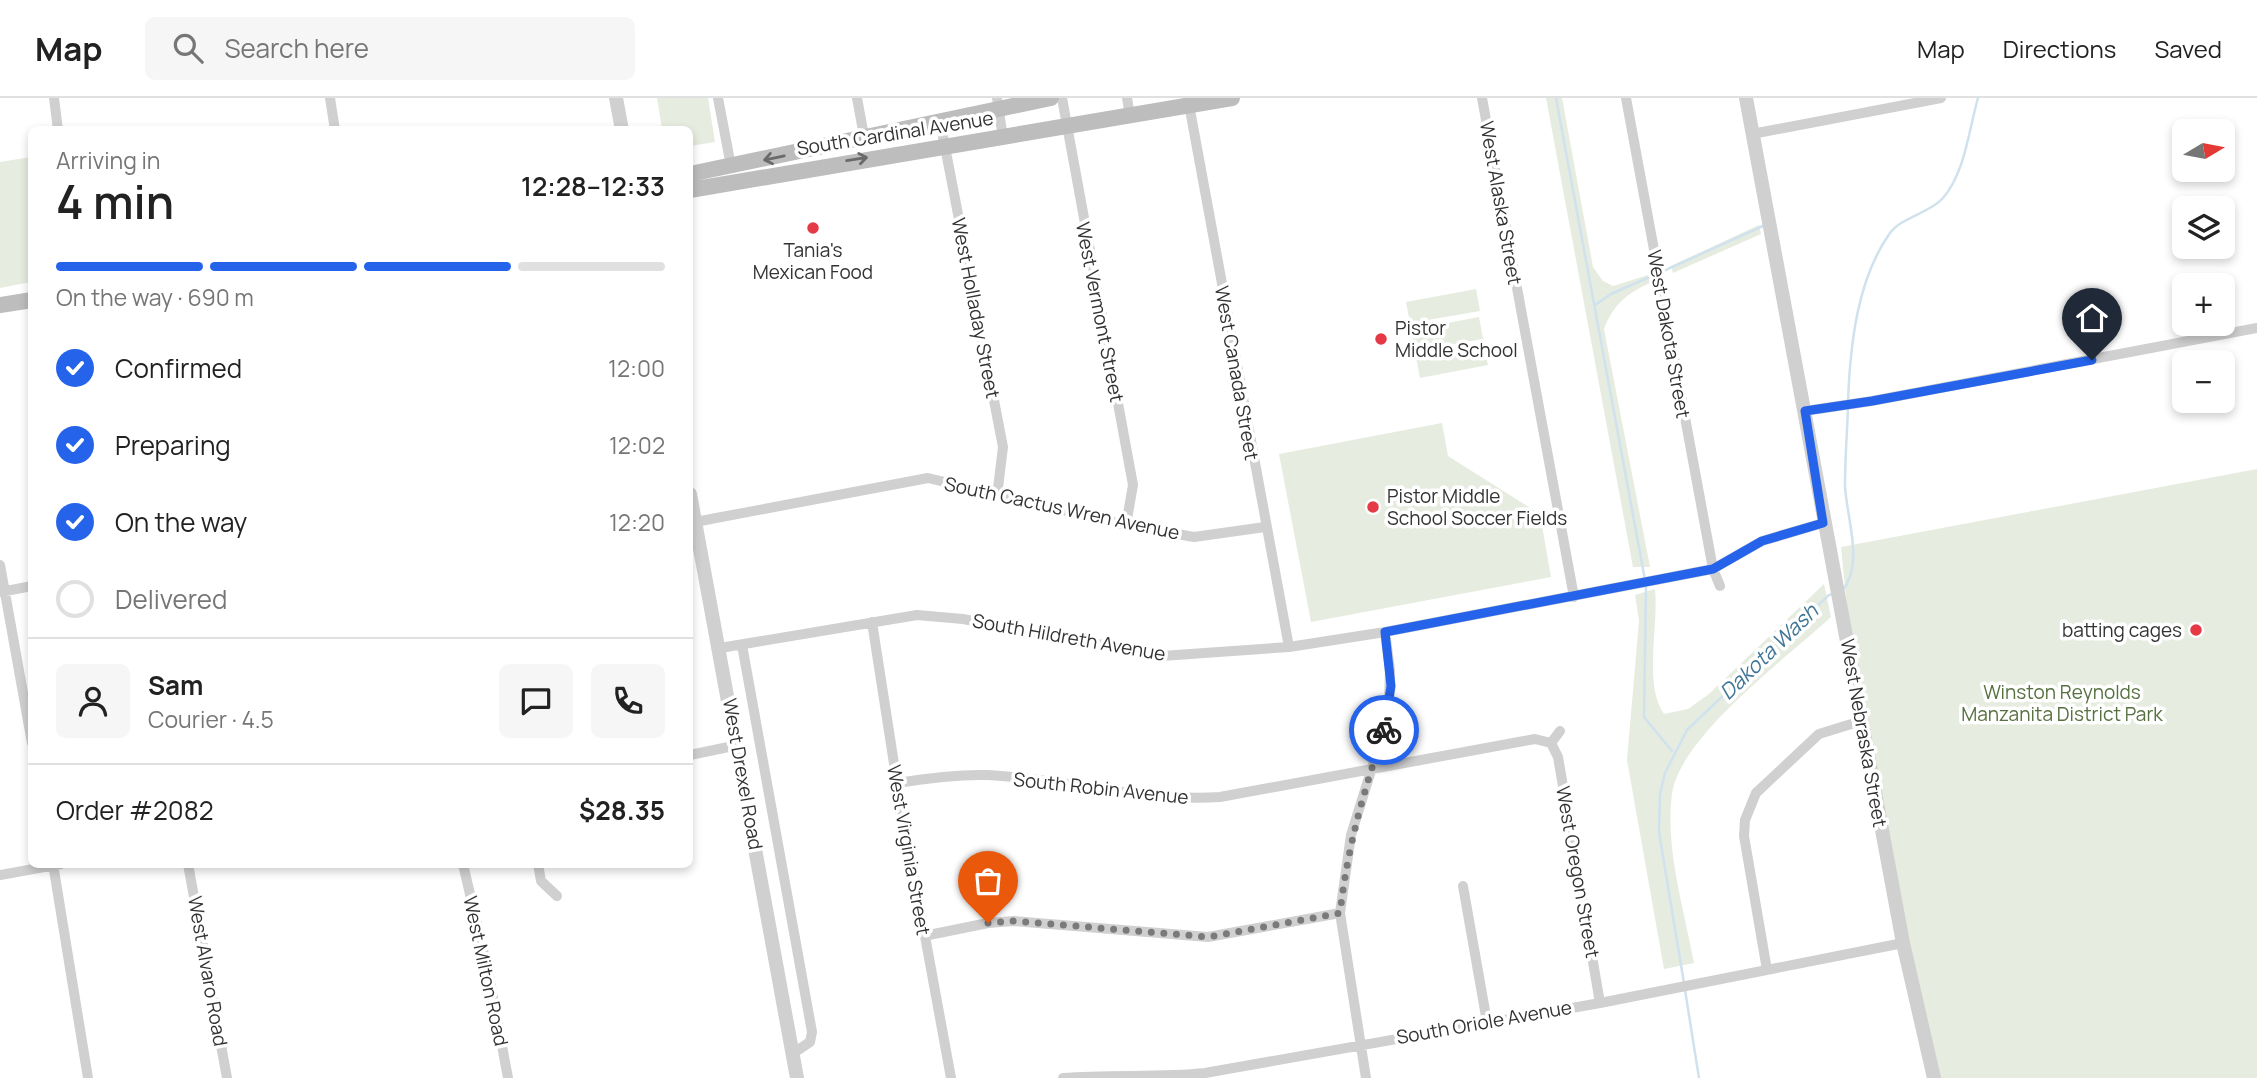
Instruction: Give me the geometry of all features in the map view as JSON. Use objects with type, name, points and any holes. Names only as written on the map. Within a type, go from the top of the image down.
[{"type":"main road","name":"South Cardinal Avenue","points":[[693,173],[940,121],[998,103],[1051,98]]},
{"type":"main road","name":"South Cardinal Avenue","points":[[693,189],[946,145],[1065,128],[1188,102],[1232,98]]},
{"type":"main road","points":[[0,306],[28,301]]},
{"type":"street","points":[[54,98],[58,126]]},
{"type":"street","points":[[330,98],[334,126]]},
{"type":"street","points":[[616,98],[620,126]]},
{"type":"street","points":[[719,98],[731,166]]},
{"type":"street","points":[[857,98],[864,136]]},
{"type":"street","name":"West Vermont Street","points":[[1062,98],[1065,128],[1133,485],[1126,525]]},
{"type":"street","points":[[1127,98],[1130,116]]},
{"type":"street","name":"West Alaska Street","points":[[1482,98],[1574,597]]},
{"type":"street","name":"West Dakota Street","points":[[1626,98],[1713,569],[1720,586]]},
{"type":"street","name":"West Nebraska Street","points":[[1746,98],[1903,943],[1934,1078]]},
{"type":"street","points":[[1752,134],[1941,98]]},
{"type":"street","name":"West Canada Street","points":[[1188,102],[1289,647]]},
{"type":"street","points":[[998,103],[1003,138]]},
{"type":"street","name":"West Holladay Street","points":[[940,121],[1003,447],[997,496]]},
{"type":"street","points":[[1805,411],[1872,401],[2257,328]]},
{"type":"street","name":"South Cactus Wren Avenue","points":[[695,522],[928,478],[1126,525],[1195,537],[1265,527]]},
{"type":"street","name":"West Drexel Road","points":[[693,511],[797,1078]]},
{"type":"street","name":"South Hildreth Avenue","points":[[720,648],[918,615],[963,619],[1162,656],[1289,647],[1385,632],[1713,569],[1762,541],[1823,523]]},
{"type":"street","points":[[0,565],[2,591],[28,723]]},
{"type":"street","points":[[2,591],[28,587]]},
{"type":"street","name":"West Virginia Street","points":[[872,622],[897,783],[951,1078]]},
{"type":"street","points":[[1366,1078],[1340,913],[1351,835],[1384,729],[1391,686],[1385,632]]},
{"type":"street","name":"West Drexel Road","points":[[742,645],[812,1032],[810,1042],[792,1054]]},
{"type":"street","points":[[1767,970],[1744,836],[1749,805],[1756,793],[1819,734],[1861,721]]},
{"type":"street","points":[[1551,743],[1560,731]]},
{"type":"street","name":"South Robin Avenue","points":[[897,783],[943,775],[992,775],[1178,800],[1220,797],[1535,739],[1551,743]]},
{"type":"street","name":"West Oregon Street","points":[[1551,743],[1558,757],[1600,1003]]},
{"type":"street","points":[[693,754],[738,745]]},
{"type":"street","points":[[0,875],[39,868]]},
{"type":"street","points":[[56,868],[88,1078]]},
{"type":"street","name":"West Alvaro Road","points":[[189,868],[227,1078]]},
{"type":"street","name":"West Milton Road","points":[[464,868],[489,976],[508,1078]]},
{"type":"street","points":[[539,868],[541,881],[557,896]]},
{"type":"street","points":[[1463,886],[1487,1022]]},
{"type":"street","points":[[924,936],[988,923],[1014,921],[1209,937],[1340,913]]},
{"type":"street","name":"South Oriole Avenue","points":[[1063,1078],[1107,1074],[1169,1077],[1205,1073],[1600,1003],[1903,943]]},
{"type":"green space","points":[[657,98],[708,98],[715,142],[693,146],[693,126],[662,126]]},
{"type":"green space","points":[[1546,98],[1562,98],[1593,267],[1603,281],[1613,286],[1648,275],[1650,283],[1622,301],[1604,329],[1650,567],[1633,567]]},
{"type":"green space","points":[[28,157],[28,283],[0,288],[0,162]]},
{"type":"green space","points":[[1759,225],[1761,234],[1673,273],[1671,266]]},
{"type":"green space","points":[[1476,289],[1480,311],[1410,323],[1406,302]]},
{"type":"green space","points":[[1479,317],[1483,339],[1415,351],[1411,330]]},
{"type":"green space","points":[[1484,345],[1488,365],[1420,378],[1416,357]]},
{"type":"green space","name":"Pistor Middle School Soccer Fields","points":[[1442,423],[1448,456],[1540,514],[1551,577],[1311,622],[1279,454]]},
{"type":"green space","name":"Winston Reynolds Manzanita District Park","points":[[2257,469],[2257,1078],[1939,1078],[1908,944],[1847,607],[1841,547]]},
{"type":"green space","points":[[1824,584],[1831,617],[1714,723],[1679,771],[1672,794],[1671,836],[1694,963],[1664,969],[1627,760],[1639,621],[1635,595],[1655,589],[1654,687],[1664,714],[1688,709],[1709,694]]},
{"type":"waterway","points":[[1556,98],[1645,580]]},
{"type":"waterway","name":"Dakota Wash","points":[[1848,402],[1853,336],[1870,271],[1890,233],[1902,223],[1931,208],[1950,188],[1961,164],[1978,98]]},
{"type":"waterway","points":[[1661,272],[1763,226]]},
{"type":"waterway","points":[[1595,305],[1611,294],[1654,275]]},
{"type":"waterway","name":"Dakota Wash","points":[[1842,591],[1849,580],[1853,554],[1845,485],[1848,408]]},
{"type":"waterway","points":[[1646,587],[1644,717],[1672,751]]},
{"type":"waterway","name":"Dakota Wash","points":[[1684,983],[1659,832],[1660,794],[1665,773],[1687,730],[1829,595],[1834,594]]},
{"type":"waterway","name":"Dakota Wash","points":[[1685,990],[1699,1078]]},
{"type":"way so far","points":[[988,923],[1014,921],[1209,937],[1340,913],[1351,835],[1384,730]]},
{"type":"place","name":"Tania's Mexican Food","points":[[813,228]]},
{"type":"place","name":"Pistor Middle School","points":[[1381,339]]},
{"type":"place","name":"Pistor Middle School Soccer Fields","points":[[1373,507]]},
{"type":"place","name":"batting cages","points":[[2196,630]]},
{"type":"route","points":[[1384,730],[1391,686],[1385,632],[1713,569],[1762,541],[1823,523],[1805,411],[2092,360]]}]
